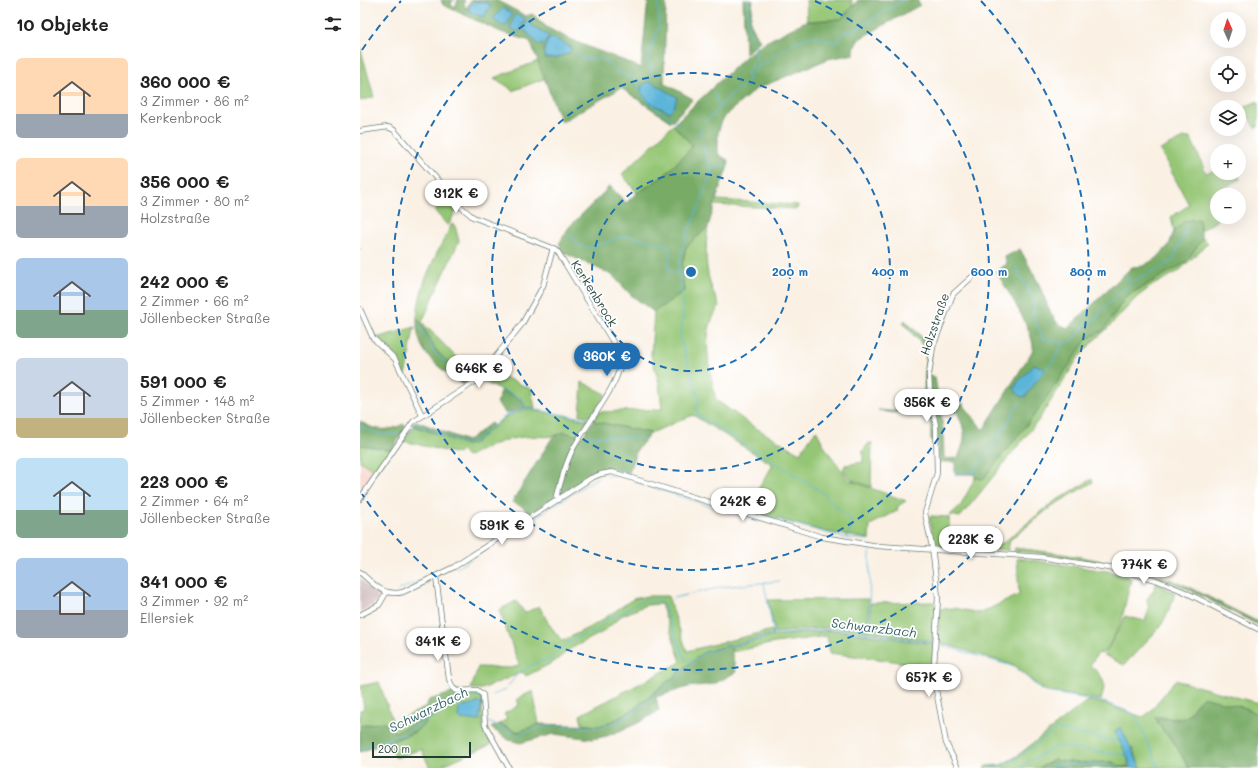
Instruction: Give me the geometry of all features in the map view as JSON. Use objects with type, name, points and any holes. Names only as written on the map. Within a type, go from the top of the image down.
[{"type":"street","points":[[360,131],[388,127],[394,130],[462,207],[473,217],[553,248],[543,286],[522,324],[476,381],[422,415],[409,426],[360,499]]},
{"type":"street","name":"Kerkenbrock","points":[[553,248],[558,252],[614,342],[622,359],[620,369],[608,392],[573,449],[558,491],[557,496],[559,500]]},
{"type":"street","name":"Holzstraße","points":[[958,768],[947,747],[935,680],[935,644],[938,606],[933,550],[929,524],[925,513],[937,473],[936,426],[930,397],[930,360],[933,347],[950,300],[957,289],[973,276]]},
{"type":"street","points":[[360,309],[373,338],[395,359],[422,415]]},
{"type":"street","points":[[360,572],[375,586],[386,593],[397,594],[403,592],[436,577],[597,475],[612,472],[822,537],[878,546],[1041,557],[1114,569],[1156,580],[1185,592],[1258,629]]},
{"type":"street","points":[[436,577],[449,679],[454,689],[478,690],[483,694],[484,722],[491,739],[509,768]]},
{"type":"street","points":[[360,615],[379,605],[386,593]]},
{"type":"shaded area","points":[[360,461],[376,472],[360,496]]},
{"type":"shaded area","points":[[360,578],[378,597],[377,601],[372,606],[360,612]]},
{"type":"green space","points":[[441,0],[455,0],[452,1],[451,6],[455,7],[458,0],[465,0],[464,3],[466,9],[471,0],[496,0],[526,16],[532,14],[548,28],[559,34],[641,68],[648,0],[666,0],[664,83],[693,99],[671,122],[621,88],[561,122],[530,41],[501,32],[443,5]],"holes":[[[475,1],[484,1],[491,6],[484,17],[470,12],[469,7]],[[503,8],[512,13],[507,25],[494,18]],[[530,20],[532,26],[548,36],[545,43],[526,33]],[[548,39],[569,53],[556,58],[545,58],[543,51]]]},
{"type":"green space","points":[[743,0],[753,0],[750,22],[760,41],[745,54]]},
{"type":"green space","points":[[806,0],[852,0],[852,7],[841,19],[807,21]]},
{"type":"green space","points":[[858,0],[917,0],[920,5],[859,39],[854,48],[854,54],[828,59],[756,89],[729,112],[722,121],[718,133],[718,154],[729,161],[728,166],[708,227],[686,247],[682,267],[684,291],[654,312],[631,295],[612,275],[558,250],[561,245],[559,244],[569,227],[610,186],[626,203],[637,193],[664,176],[691,148],[692,145],[673,125],[745,57],[762,44],[804,22],[841,19]]},
{"type":"green space","points":[[360,46],[374,97],[360,101]]},
{"type":"green space","points":[[538,61],[546,78],[512,91],[494,78]]},
{"type":"green space","points":[[1258,101],[1258,127],[1254,127],[1246,111],[1246,106]]},
{"type":"green space","points":[[673,125],[692,145],[691,148],[664,176],[637,193],[622,174]]},
{"type":"green space","points":[[1184,138],[1191,138],[1206,173],[1210,172],[1210,180],[1238,180],[1224,188],[1210,188],[1210,195],[1207,197],[1210,202],[1210,224],[1212,224],[1201,231],[1199,220],[1184,221],[1174,231],[1171,217],[1189,205],[1160,150]]},
{"type":"green space","points":[[449,195],[458,207],[448,226],[434,210]]},
{"type":"green space","points":[[716,200],[798,205],[797,209],[714,205]]},
{"type":"green space","points":[[1199,219],[1202,240],[1185,263],[1126,296],[1104,330],[1087,339],[1033,417],[983,479],[975,478],[974,474],[955,474],[955,462],[939,462],[938,441],[931,440],[930,410],[892,413],[878,410],[892,411],[927,407],[924,392],[926,349],[903,323],[905,320],[931,346],[928,376],[935,377],[943,428],[944,459],[958,458],[963,443],[964,432],[955,407],[963,404],[983,430],[1033,350],[1032,342],[1025,322],[996,271],[1007,264],[1005,257],[1020,249],[1038,282],[1051,314],[1058,324],[1068,328],[1132,267],[1143,266],[1157,258],[1169,245],[1174,231],[1184,221]]},
{"type":"green space","points":[[452,224],[455,226],[459,241],[422,322],[456,357],[480,372],[477,376],[466,372],[445,360],[434,347],[417,318],[421,293],[429,270]]},
{"type":"green space","points":[[708,227],[706,243],[707,266],[710,281],[719,307],[709,329],[708,340],[709,365],[716,400],[754,427],[800,453],[816,430],[826,449],[849,480],[906,501],[898,506],[897,511],[870,525],[869,539],[822,531],[745,510],[773,465],[693,415],[651,433],[593,421],[599,412],[662,409],[659,383],[651,355],[654,312],[684,291],[682,267],[686,247]]},
{"type":"green space","points":[[1201,236],[1208,243],[1179,271],[1153,285],[1137,297],[1105,331],[1093,341],[1078,358],[1038,421],[971,504],[960,517],[950,515],[961,505],[975,478],[983,479],[1057,383],[1087,339],[1111,320],[1126,296],[1146,286],[1202,240]]},
{"type":"green space","points":[[417,318],[434,347],[445,360],[466,372],[477,376],[465,386],[446,373],[430,359],[420,342],[417,331]]},
{"type":"green space","points":[[415,327],[405,377],[396,359],[376,338]]},
{"type":"green space","points":[[486,373],[504,377],[531,389],[535,408],[526,407],[522,399],[482,381]]},
{"type":"green space","points":[[582,382],[606,394],[591,417],[580,415]]},
{"type":"green space","points":[[501,391],[521,399],[526,407],[506,414],[497,403]]},
{"type":"green space","points":[[526,409],[588,420],[577,436],[564,432],[549,437],[510,439],[467,457],[461,451],[458,454],[403,441],[415,426],[464,444],[473,444],[505,417]]},
{"type":"green space","points":[[360,421],[371,427],[382,429],[398,427],[403,424],[406,426],[392,450],[360,445]]},
{"type":"green space","points":[[416,421],[467,441],[491,423],[494,426],[475,442],[467,445],[412,425]]},
{"type":"green space","points":[[593,421],[651,433],[636,451],[629,473],[613,469],[595,472],[529,514],[523,507],[512,502],[552,438],[564,432],[582,437]]},
{"type":"green space","points":[[869,443],[872,443],[871,487],[852,480],[843,470],[845,465],[863,462],[863,451]]},
{"type":"green space","points":[[360,445],[392,450],[376,472],[360,461]]},
{"type":"green space","points":[[1092,479],[1093,482],[1052,506],[1010,540],[1008,550],[963,548],[964,545],[997,545],[1003,543],[1052,503]]},
{"type":"green space","points":[[931,516],[949,517],[949,547],[939,546],[934,541],[929,518]]},
{"type":"green space","points":[[1015,548],[1102,561],[1145,571],[1187,586],[1186,588],[1144,573],[1101,563],[1014,551]]},
{"type":"green space","points":[[1017,558],[1107,571],[1127,576],[1131,579],[1121,623],[1106,651],[1101,654],[1098,653],[1090,665],[1103,680],[1104,688],[1101,700],[1046,691],[1041,689],[1016,666],[938,642],[940,609],[954,608],[980,613],[1019,595]]},
{"type":"green space","points":[[1156,583],[1175,593],[1170,608],[1161,626],[1124,665],[1104,655],[1125,616],[1145,621],[1149,609],[1147,599],[1153,591]]},
{"type":"green space","points":[[1187,586],[1258,622],[1258,625],[1186,588]]},
{"type":"green space","points":[[647,596],[668,596],[687,651],[772,630],[773,634],[704,652],[634,709],[617,719],[599,726],[582,724],[580,715],[681,662],[661,604],[646,605],[621,616],[603,632],[570,649],[554,662],[526,676],[523,672],[482,689],[471,689],[478,667],[512,668],[519,665],[499,610],[516,601],[525,613],[539,606],[549,624],[562,641],[596,624],[633,599]]},
{"type":"green space","points":[[868,599],[868,632],[834,627],[775,633],[768,600]]},
{"type":"green space","points":[[933,602],[936,605],[934,642],[870,632],[870,603]]},
{"type":"green space","points":[[834,630],[934,644],[932,666],[830,653],[827,636],[775,643],[732,652],[731,647],[774,636]]},
{"type":"green space","points":[[730,645],[736,672],[714,684],[688,687],[656,697],[659,711],[636,724],[607,736],[592,739],[554,734],[520,743],[509,740],[491,728],[499,724],[518,732],[539,724],[599,726],[617,719],[634,709],[704,652]]},
{"type":"green space","points":[[1175,680],[1258,703],[1258,715],[1246,708],[1195,705],[1187,717],[1155,717],[1163,731],[1172,739],[1189,768],[1141,768],[1132,747],[1128,758],[1128,766],[1123,768],[1112,762],[1077,763],[1054,760],[1039,768],[984,768],[985,766],[1001,765],[1017,756],[1088,700],[1143,717],[1150,712]]},
{"type":"green space","points":[[379,682],[393,722],[420,710],[424,719],[395,732],[383,722],[360,726],[360,710],[364,709],[361,686]]},
{"type":"green space","points":[[533,691],[539,724],[519,732],[499,724],[507,719],[504,714],[519,705],[517,699]]},
{"type":"green space","points":[[455,692],[468,692],[425,721],[426,723],[415,732],[360,752],[360,726],[383,722],[395,732],[424,719],[420,710],[426,706],[429,700]]},
{"type":"green space","points":[[468,692],[479,693],[482,696],[483,725],[491,743],[490,745],[435,768],[430,768],[421,749],[396,758],[388,743],[415,732],[425,723],[425,721]]},
{"type":"green space","points":[[1202,697],[1246,708],[1258,715],[1258,768],[1189,768],[1172,739],[1163,731],[1155,717],[1176,720],[1184,719],[1190,714]]},
{"type":"green space","points":[[1054,760],[1077,763],[1112,762],[1122,767],[1128,766],[1130,768],[1039,768]]},
{"type":"water","points":[[475,1],[491,4],[484,17],[470,12],[469,7]]},
{"type":"water","points":[[503,8],[512,13],[507,25],[503,26],[494,20],[495,16]]},
{"type":"water","points":[[515,14],[525,18],[519,32],[510,29]]},
{"type":"water","points":[[528,20],[530,20],[532,26],[549,36],[542,45],[537,44],[523,28]]},
{"type":"water","points":[[552,37],[572,48],[569,53],[556,58],[545,58],[545,46]]},
{"type":"water","points":[[647,82],[653,83],[677,97],[674,107],[669,112],[650,103],[641,92],[642,86]]},
{"type":"water","points":[[1035,364],[1045,369],[1025,397],[1020,396],[1014,389],[1018,382]]},
{"type":"water","points":[[482,702],[479,721],[460,719],[458,716],[459,708]]},
{"type":"water","points":[[1121,728],[1141,768],[1130,768],[1128,758],[1115,732]]},
{"type":"waterway","points":[[651,76],[652,66],[647,61],[659,26],[658,0]]},
{"type":"waterway","points":[[706,122],[706,120],[712,116],[731,95],[743,86],[759,66],[754,43],[748,28],[749,0]]},
{"type":"waterway","points":[[759,66],[763,65],[781,50],[797,41],[814,36],[837,42],[844,32],[858,28],[904,0]]},
{"type":"waterway","points":[[577,54],[583,59],[602,59],[618,72],[638,81],[640,92],[650,104],[679,124]]},
{"type":"waterway","points":[[748,80],[747,74],[753,63]]},
{"type":"waterway","points":[[714,93],[719,106]]},
{"type":"waterway","points":[[699,137],[698,134],[703,127]]},
{"type":"waterway","points":[[702,144],[710,168]]},
{"type":"waterway","points":[[679,272],[679,262],[686,238],[708,180],[711,178],[710,168],[727,165]]},
{"type":"waterway","points":[[1063,343],[1068,343],[1074,339],[1085,324],[1098,318],[1100,311],[1133,281],[1173,261],[1186,230]]},
{"type":"waterway","points":[[568,235],[572,237],[577,244],[590,248],[621,237],[629,236],[667,245],[670,251],[668,269],[671,272],[680,273],[683,320],[680,338],[698,396],[699,403],[696,408],[698,415],[822,492],[854,524],[846,538],[870,540]]},
{"type":"waterway","points":[[1016,267],[1034,298],[1033,315],[1043,339],[1063,343],[1054,360],[1038,378]]},
{"type":"waterway","points":[[1126,276],[1130,282]]},
{"type":"waterway","points":[[418,325],[431,341],[432,350],[469,380],[473,378]]},
{"type":"waterway","points":[[500,390],[522,399],[526,407]]},
{"type":"waterway","points":[[956,475],[956,472],[973,472],[993,447],[1020,401]]},
{"type":"waterway","points":[[407,435],[415,424],[462,443],[473,443],[505,416],[526,408],[589,419]]},
{"type":"waterway","points":[[360,426],[376,433],[401,435]]},
{"type":"waterway","points":[[584,436],[643,438]]},
{"type":"waterway","points":[[591,475],[607,469],[629,473]]},
{"type":"waterway","points":[[973,472],[979,472]]},
{"type":"waterway","points":[[607,475],[616,476]]},
{"type":"waterway","points":[[494,544],[598,477]]},
{"type":"waterway","points":[[636,482],[759,522]]},
{"type":"waterway","points":[[744,510],[845,538]]},
{"type":"waterway","points":[[457,568],[491,546]]},
{"type":"waterway","points":[[869,633],[870,550]]},
{"type":"waterway","points":[[360,575],[380,593]]},
{"type":"waterway","points":[[673,598],[722,587],[780,581]]},
{"type":"waterway","points":[[398,590],[418,582]]},
{"type":"waterway","points":[[392,597],[404,594],[429,582]]},
{"type":"waterway","points":[[764,583],[774,635]]},
{"type":"waterway","name":"Schwarzbach","points":[[493,695],[505,690],[519,672],[540,661],[549,660],[564,645],[577,638],[596,632],[607,619],[618,615],[637,603],[646,601],[662,600],[684,658],[693,662],[704,653],[774,635],[834,629],[934,643]]},
{"type":"waterway","name":"Schwarzbach","points":[[937,644],[1015,667],[1041,690],[1046,692],[1104,702],[1135,714],[1159,768]]},
{"type":"waterway","points":[[488,722],[517,735],[547,727],[598,727],[610,724],[623,718],[649,701],[693,662]]},
{"type":"waterway","name":"Schwarzbach","points":[[360,748],[406,734],[409,730],[452,707],[469,699],[478,696],[481,697]]},
{"type":"waterway","points":[[991,767],[999,766],[1016,759],[1056,729],[1120,742]]},
{"type":"waterway","points":[[1018,768],[1056,746],[1126,755]]},
{"type":"waterway","points":[[1050,768],[1057,764],[1112,765],[1120,768]]}]
